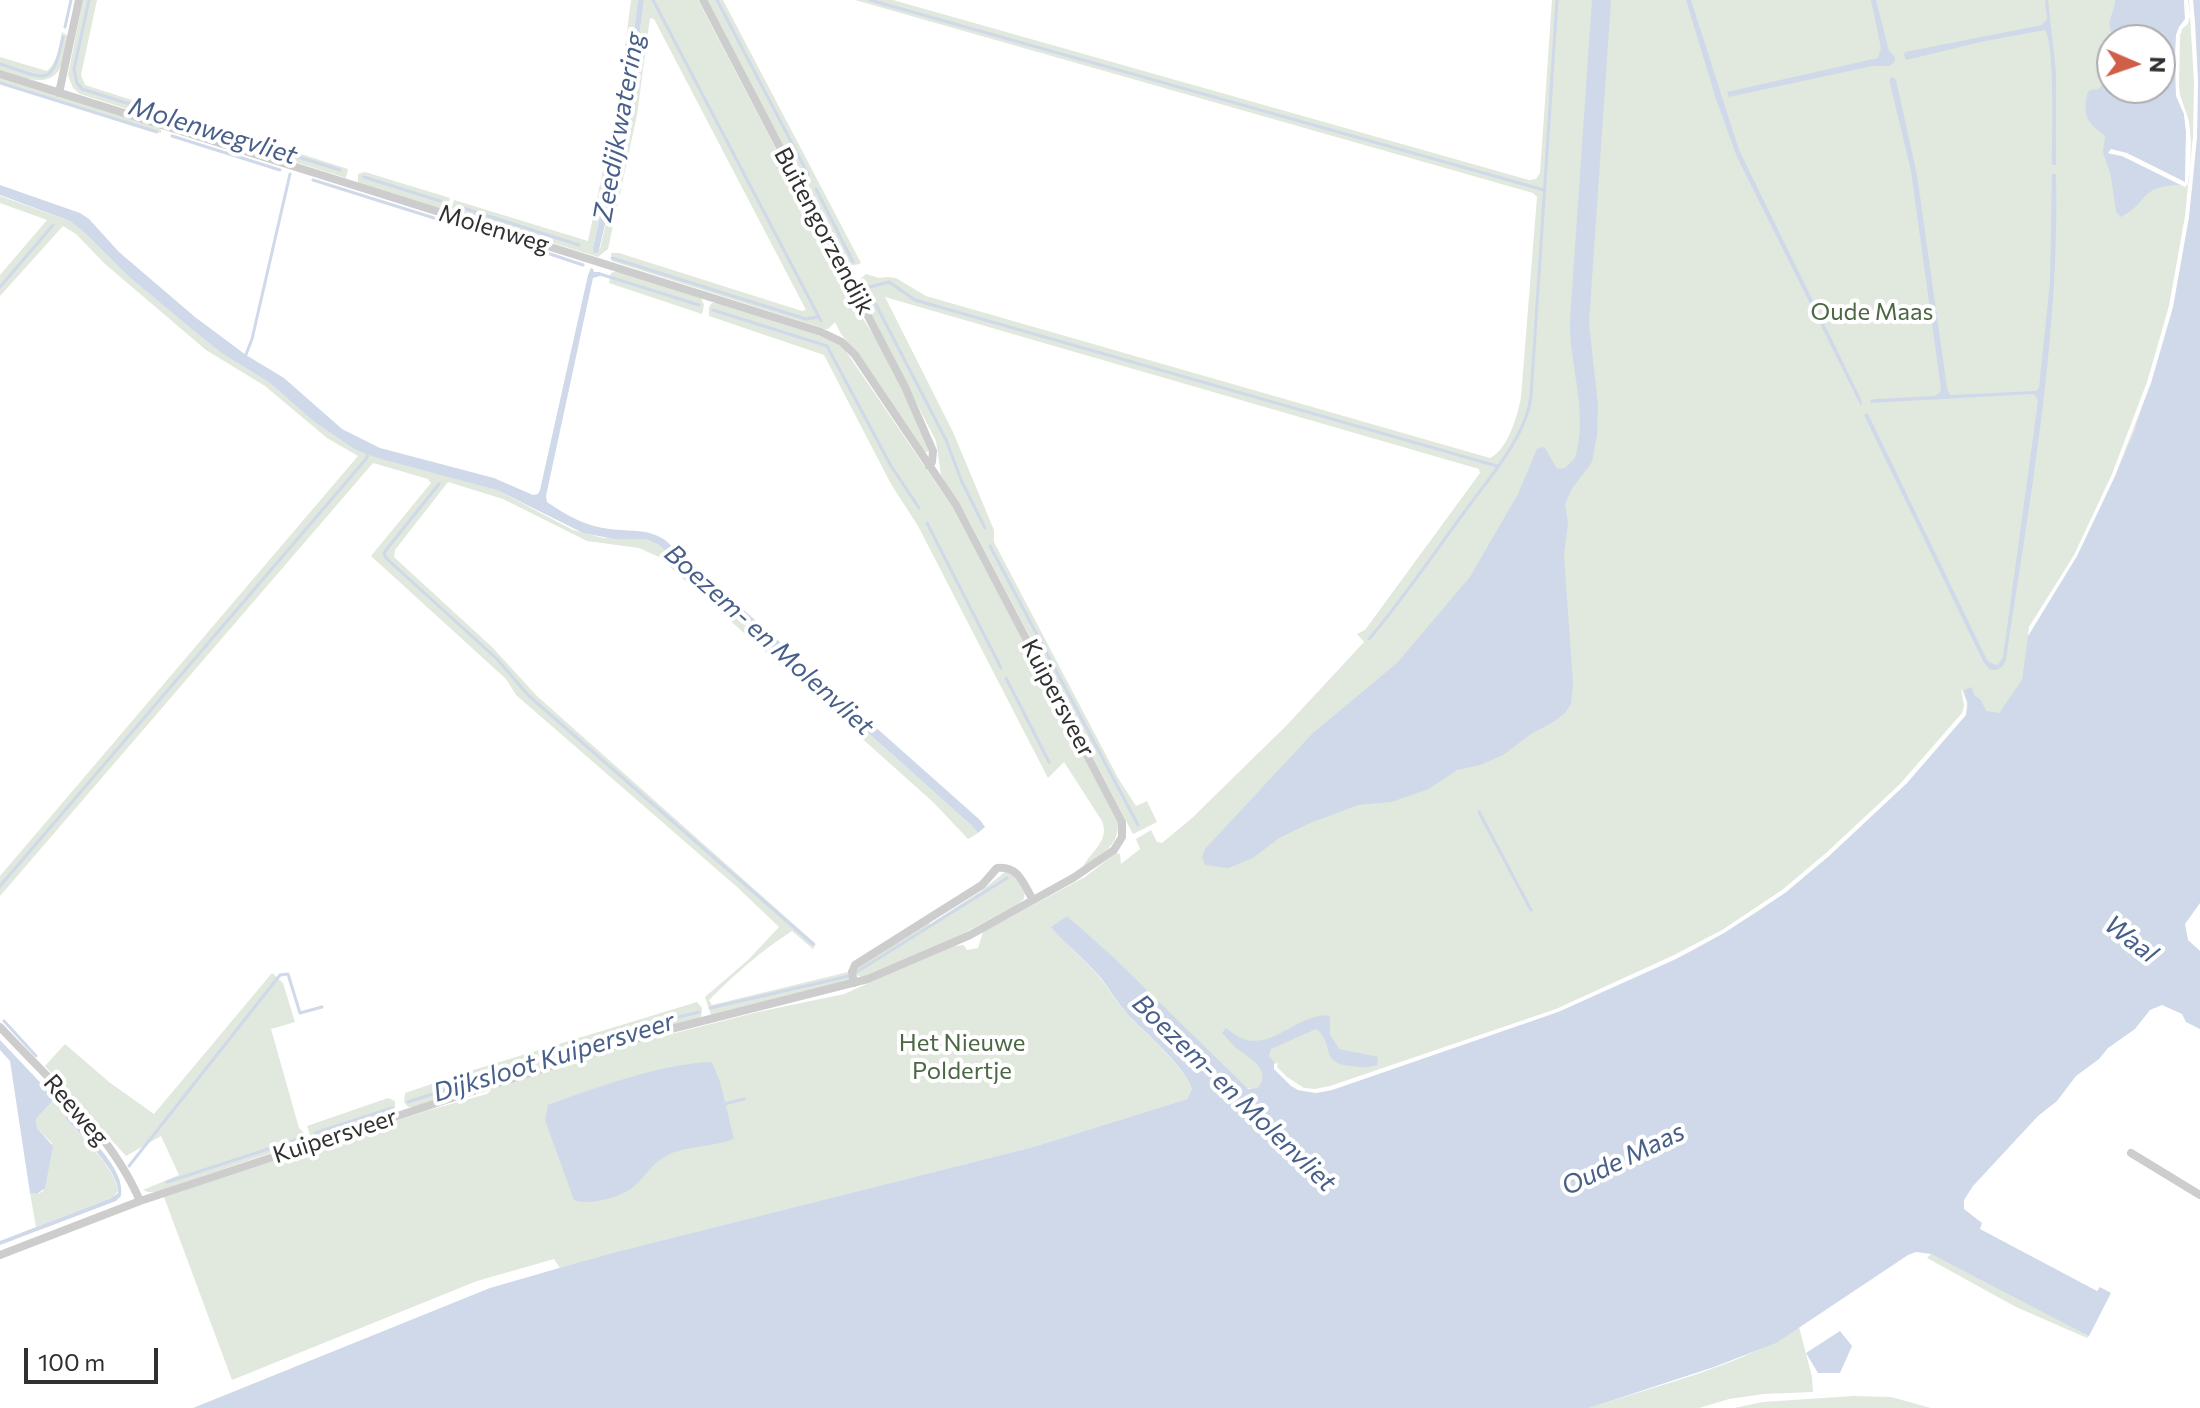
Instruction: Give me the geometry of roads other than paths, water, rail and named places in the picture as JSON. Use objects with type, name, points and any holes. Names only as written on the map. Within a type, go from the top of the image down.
[{"type":"street","points":[[59,93],[79,0]]},
{"type":"street","name":"Buitengorzendijk","points":[[703,0],[905,387],[933,451],[929,466]]},
{"type":"street","name":"Molenweg","points":[[0,74],[829,335],[855,355],[929,466]]},
{"type":"street","name":"Kuipersveer","points":[[0,1255],[140,1201],[467,1093],[659,1032],[854,983],[966,937],[1073,878],[1112,852],[1122,837],[1122,822],[956,505],[929,466]]},
{"type":"street","points":[[854,983],[852,972],[855,965],[982,885],[997,868],[1015,871],[1033,900]]},
{"type":"street","name":"Reeweg","points":[[0,1027],[110,1148],[127,1173],[140,1201]]},
{"type":"street","points":[[2131,1153],[2200,1195]]},
{"type":"water","points":[[638,0],[644,0],[628,125],[599,250],[594,253],[624,107]]},
{"type":"water","points":[[1592,0],[1611,0],[1589,323],[1598,405],[1597,435],[1592,462],[1571,490],[1565,504],[1568,523],[1564,556],[1573,683],[1571,704],[1555,721],[1503,755],[1457,770],[1429,789],[1391,802],[1358,805],[1310,823],[1279,838],[1253,858],[1228,868],[1205,865],[1202,857],[1205,849],[1312,734],[1397,663],[1470,577],[1518,494],[1537,449],[1545,448],[1557,469],[1565,468],[1575,458],[1580,424],[1570,320]]},
{"type":"water","points":[[1686,0],[1691,0],[1739,150],[1860,397],[1861,406],[1737,157]]},
{"type":"water","points":[[1871,0],[1876,0],[1889,51],[1895,57],[1890,66],[1872,66],[1729,97],[1727,92],[1878,58],[1881,48]]},
{"type":"water","points":[[2045,0],[2048,0],[2056,72],[2056,165],[2052,165],[2052,73],[2045,30],[1906,60],[1904,55],[1905,52],[2042,25],[2047,19]]},
{"type":"water","points":[[2115,0],[2184,0],[2185,19],[2176,35],[2176,24],[2110,24]]},
{"type":"water","points":[[2193,0],[2200,0],[2200,903],[2185,924],[2188,940],[2200,951],[2200,1029],[2186,1022],[2182,1014],[2162,1005],[2150,1010],[2135,1029],[2076,1076],[2057,1101],[2038,1116],[1973,1186],[1964,1200],[1964,1209],[1982,1223],[1980,1229],[2097,1291],[2100,1287],[2111,1293],[2089,1336],[1931,1254],[1916,1252],[1776,1343],[1589,1408],[193,1408],[490,1288],[608,1254],[1033,1147],[1187,1099],[1192,1089],[1182,1071],[1126,1012],[1094,970],[1051,927],[1067,916],[1248,1089],[1258,1088],[1263,1076],[1261,1070],[1222,1033],[1226,1028],[1240,1037],[1264,1040],[1299,1023],[1326,1015],[1330,1017],[1330,1034],[1339,1049],[1378,1057],[1377,1065],[1373,1066],[1340,1064],[1330,1056],[1322,1035],[1316,1029],[1271,1049],[1269,1056],[1274,1062],[1274,1069],[1298,1090],[1316,1093],[1558,1012],[1690,952],[1762,909],[1829,856],[1907,783],[1966,714],[1968,706],[1964,690],[1972,687],[1986,711],[1999,713],[2022,680],[2028,636],[2077,556],[2115,476],[2134,432],[2164,339],[2179,273],[2193,183],[2198,81]]},
{"type":"water","points":[[1893,77],[1917,175],[1950,395],[2036,391],[2039,388],[2050,282],[2052,174],[2056,174],[2053,295],[2042,417],[2006,659],[1995,670],[1989,669],[1983,661],[1864,415],[1867,413],[1870,418],[1987,660],[1998,665],[2003,657],[2038,401],[2033,394],[1870,403],[1875,399],[1934,396],[1941,389],[1911,171],[1890,83]]},
{"type":"water","points":[[2096,89],[2096,104],[2176,104],[2176,96],[2184,114],[2186,132],[2185,183],[2133,156],[2108,152],[2180,185],[2157,188],[2121,217],[2116,212],[2111,176],[2103,152],[2105,136],[2090,123],[2086,114],[2090,90]]},
{"type":"water","name":"Boezem- en Molenvliet","points":[[0,185],[89,219],[119,252],[195,317],[246,355],[284,378],[342,429],[380,448],[494,478],[533,495],[540,490],[588,275],[591,268],[594,272],[600,272],[600,276],[593,278],[547,502],[593,526],[645,532],[665,540],[985,827],[978,833],[659,545],[646,539],[614,539],[583,533],[497,490],[354,449],[313,421],[270,383],[223,354],[195,332],[128,276],[70,221],[0,195]]},
{"type":"water","points":[[0,1040],[55,1098],[36,1119],[37,1128],[53,1146],[45,1188],[37,1194],[30,1193],[10,1061],[0,1050]]},
{"type":"water","points":[[712,1062],[734,1139],[672,1153],[658,1161],[635,1186],[617,1196],[594,1202],[574,1200],[545,1120],[548,1105],[651,1072]]},
{"type":"water","points":[[69,1114],[111,1163],[121,1186],[121,1196],[116,1201],[0,1245],[0,1241],[118,1193],[117,1184],[106,1164],[65,1118]]},
{"type":"water","points":[[1840,1331],[1852,1346],[1840,1373],[1818,1373],[1806,1353]]},
{"type":"waterway","points":[[65,27],[71,0]]},
{"type":"waterway","name":"Molenwegvliet","points":[[89,0],[74,69],[77,83],[82,89],[340,170]]},
{"type":"waterway","points":[[653,0],[821,321]]},
{"type":"waterway","points":[[717,0],[808,174]]},
{"type":"waterway","points":[[870,0],[1544,190]]},
{"type":"waterway","points":[[1369,639],[1504,458],[1528,412],[1557,0]]},
{"type":"waterway","points":[[0,64],[44,76],[55,66],[63,37]]},
{"type":"waterway","points":[[0,83],[157,132]]},
{"type":"waterway","points":[[172,136],[280,170]]},
{"type":"waterway","points":[[245,357],[252,339],[290,174]]},
{"type":"waterway","name":"Molenwegvliet","points":[[364,177],[440,201]]},
{"type":"waterway","points":[[313,180],[434,218]]},
{"type":"waterway","points":[[816,189],[853,262]]},
{"type":"waterway","name":"Molenwegvliet","points":[[460,207],[579,245]]},
{"type":"waterway","points":[[0,287],[53,225]]},
{"type":"waterway","points":[[526,246],[583,265]]},
{"type":"waterway","name":"Molenwegvliet","points":[[612,258],[806,319],[818,317]]},
{"type":"waterway","points":[[600,274],[699,305]]},
{"type":"waterway","points":[[863,280],[868,291]]},
{"type":"waterway","points":[[866,288],[889,282],[915,300],[1497,466]]},
{"type":"waterway","points":[[873,299],[946,440],[985,528]]},
{"type":"waterway","points":[[713,310],[827,346],[891,466],[919,508]]},
{"type":"waterway","points":[[0,886],[368,454]]},
{"type":"waterway","points":[[439,484],[386,550],[386,558],[497,659],[529,696],[813,944]]},
{"type":"waterway","points":[[927,523],[1001,668]]},
{"type":"waterway","points":[[990,546],[1138,825]]},
{"type":"waterway","points":[[1006,678],[1049,762]]},
{"type":"waterway","points":[[1479,812],[1531,910]]},
{"type":"waterway","name":"Dijksloot Kuipersveer","points":[[855,973],[1007,878]]},
{"type":"waterway","points":[[129,1166],[280,975],[288,974],[300,1013],[322,1007]]},
{"type":"waterway","name":"Dijksloot Kuipersveer","points":[[710,1008],[849,976]]},
{"type":"waterway","name":"Dijksloot Kuipersveer","points":[[408,1102],[635,1028],[699,1012]]},
{"type":"waterway","points":[[4,1021],[36,1056]]},
{"type":"waterway","points":[[724,1104],[744,1099]]},
{"type":"waterway","name":"Dijksloot Kuipersveer","points":[[315,1133],[392,1108]]},
{"type":"waterway","name":"Dijksloot Kuipersveer","points":[[167,1182],[299,1139]]},
{"type":"water label","name":"Zeedijkwatering","points":[[619,127]]},
{"type":"water label","name":"Waal","points":[[2131,939]]},
{"type":"water label","name":"Oude Maas","points":[[1623,1159]]},
{"type":"park label","name":"Oude Maas","points":[[1872,312]]},
{"type":"park label","name":"Het Nieuwe Poldertje","points":[[962,1057]]}]
